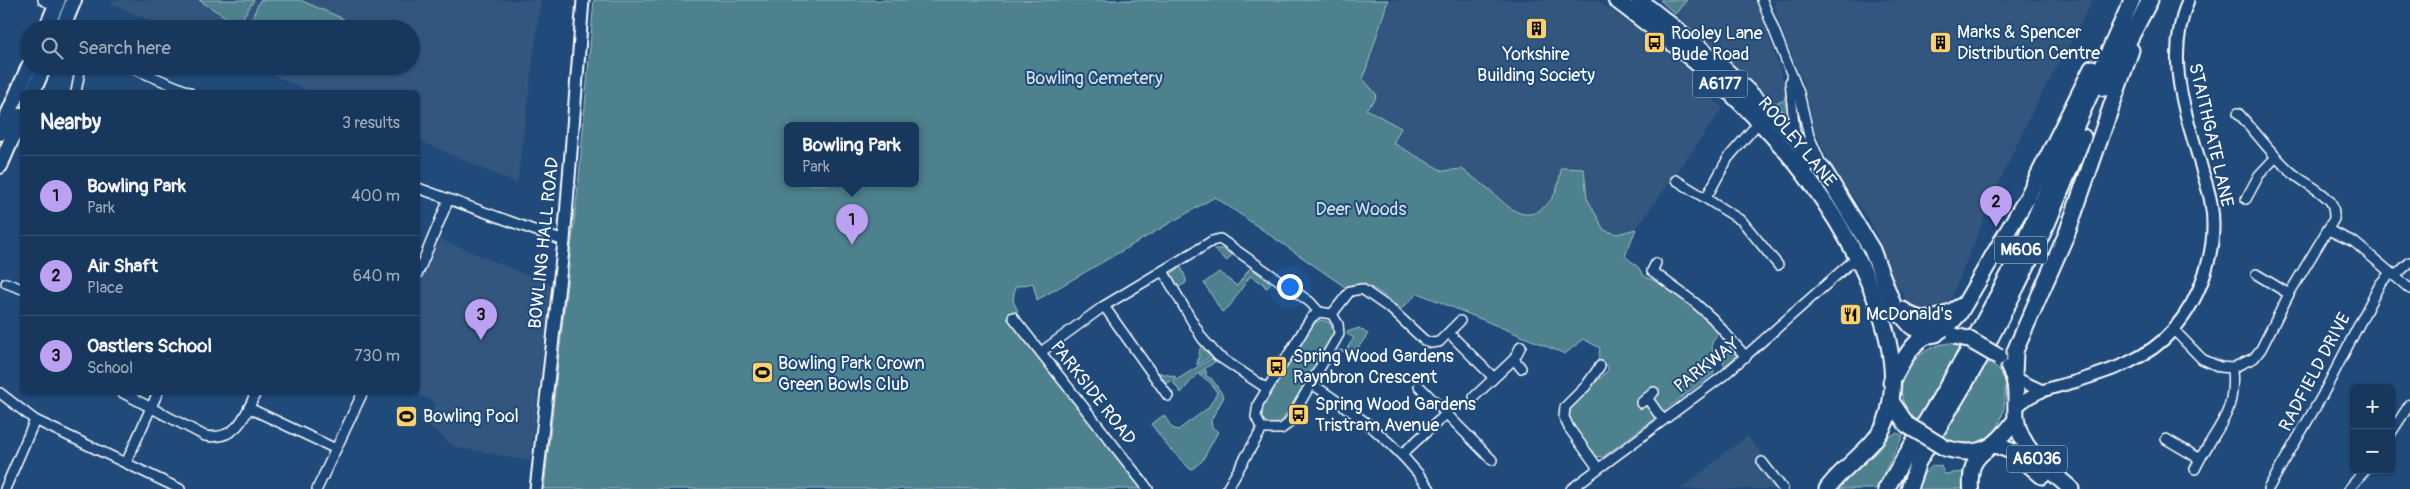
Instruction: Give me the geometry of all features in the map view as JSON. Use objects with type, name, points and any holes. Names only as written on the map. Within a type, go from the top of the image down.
[{"type":"highway","name":"ROOLEY LANE","points":[[1616,0],[1704,70],[1759,122],[1811,182],[1856,258],[1883,317],[1890,352],[1892,382]]},
{"type":"highway","name":"ROOLEY LANE","points":[[1639,0],[1714,59],[1794,137],[1824,171],[1872,250],[1899,315],[1914,328],[1933,334]]},
{"type":"highway","name":"M606","points":[[1933,334],[1955,320],[2027,198],[2127,0]]},
{"type":"highway","name":"M606","points":[[1886,489],[1967,353],[2010,273],[2132,0]]},
{"type":"highway","name":"M606","points":[[1909,489],[1922,456],[1980,358],[2018,284],[2048,222],[2111,73],[2150,0]]},
{"type":"highway","name":"M606","points":[[2014,377],[2015,351],[2067,233],[2143,15]]},
{"type":"highway","name":"M606","points":[[1883,279],[1904,310],[1918,319],[1928,320],[1942,317],[1964,303]]},
{"type":"highway","name":"A6177","points":[[1827,489],[1882,429],[1891,401],[1892,382],[1913,346],[1933,334],[1968,339],[1999,357],[2014,377]]},
{"type":"highway","points":[[1891,401],[1907,425],[1945,448],[1955,451],[1991,447],[2016,413],[2014,377]]},
{"type":"highway","name":"A6036","points":[[2016,413],[2029,449],[2071,489]]},
{"type":"highway","name":"A6036","points":[[1991,447],[2014,452],[2056,489]]},
{"type":"main road","points":[[66,20],[74,0]]},
{"type":"main road","points":[[48,20],[52,2]]},
{"type":"main road","points":[[0,133],[25,75]]},
{"type":"main road","points":[[34,90],[40,75]]},
{"type":"main road","points":[[0,166],[20,120]]},
{"type":"main road","points":[[1971,489],[1971,468],[1977,457],[1991,447]]},
{"type":"street","name":"BOWLING HALL ROAD","points":[[536,489],[564,241],[583,0]]},
{"type":"street","points":[[1763,0],[1799,93],[1809,136],[1824,171]]},
{"type":"street","name":"STAITHGATE LANE","points":[[2016,413],[2040,390],[2093,376],[2129,363],[2152,349],[2174,330],[2189,309],[2204,277],[2212,241],[2212,203],[2182,103],[2177,71],[2178,38],[2188,0]]},
{"type":"street","points":[[1788,67],[1794,107],[1794,137],[1800,156],[1809,171],[1811,182]]},
{"type":"street","points":[[76,90],[79,75]]},
{"type":"street","points":[[148,75],[184,90]]},
{"type":"street","points":[[2174,330],[2202,359],[2220,367],[2232,368],[2254,358],[2261,350],[2289,294],[2334,219],[2334,211],[2330,200],[2299,179],[2275,158],[2261,138],[2238,113]]},
{"type":"street","points":[[1706,198],[1728,158],[1759,122]]},
{"type":"street","points":[[2246,199],[2259,175],[2275,158]]},
{"type":"street","points":[[1676,180],[1742,221],[1778,266]]},
{"type":"street","points":[[420,189],[448,201],[564,241]]},
{"type":"street","points":[[420,268],[448,201]]},
{"type":"street","points":[[2328,230],[2354,242],[2410,289]]},
{"type":"street","points":[[1041,352],[1104,306],[1212,241],[1220,239],[1310,302],[1319,312],[1332,314]]},
{"type":"street","name":"PARKWAY","points":[[1571,489],[1746,357],[1856,258]]},
{"type":"street","name":"RADFIELD DRIVE","points":[[2268,489],[2322,396],[2380,284],[2410,262]]},
{"type":"street","points":[[1656,263],[1652,271],[1714,319],[1746,357]]},
{"type":"street","points":[[1163,271],[1202,338],[1218,356],[1266,388]]},
{"type":"street","points":[[2256,274],[2289,294]]},
{"type":"street","points":[[6,283],[20,288]]},
{"type":"street","points":[[1332,314],[1350,291],[1362,289],[1392,310],[1424,340],[1431,343],[1439,342],[1458,321]]},
{"type":"street","points":[[1104,306],[1168,396]]},
{"type":"street","points":[[1262,429],[1258,424],[1255,410],[1266,388],[1310,318],[1319,312]]},
{"type":"street","points":[[1262,429],[1281,429],[1288,424],[1339,334],[1338,324],[1332,314]]},
{"type":"street","name":"PARKSIDE ROAD","points":[[1013,317],[1148,489]]},
{"type":"street","points":[[1449,333],[1493,377]]},
{"type":"street","points":[[1474,397],[1514,359],[1521,346]]},
{"type":"street","points":[[1514,359],[1521,368]]},
{"type":"street","points":[[1598,468],[1564,417],[1565,407],[1586,386],[1600,366]]},
{"type":"street","points":[[2195,469],[2230,406],[2234,390],[2232,368]]},
{"type":"street","points":[[2014,377],[2040,390]]},
{"type":"street","points":[[1312,384],[1368,422],[1402,454],[1430,489]]},
{"type":"street","points":[[1419,386],[1491,461]]},
{"type":"street","points":[[0,393],[35,420],[180,489]]},
{"type":"street","points":[[126,395],[204,436],[216,438],[235,429],[249,408],[255,395]]},
{"type":"street","points":[[126,463],[157,395]]},
{"type":"street","points":[[317,489],[362,395]]},
{"type":"street","points":[[1647,398],[1663,420]]},
{"type":"street","points":[[2394,429],[2410,404]]},
{"type":"street","points":[[249,408],[336,450]]},
{"type":"street","points":[[1402,454],[1445,415]]},
{"type":"street","points":[[0,486],[6,489],[35,420]]},
{"type":"street","points":[[1227,489],[1262,429]]},
{"type":"street","points":[[2166,439],[2200,459]]},
{"type":"street","points":[[1762,462],[1780,486],[1769,489]]},
{"type":"street","points":[[2349,489],[2362,474]]},
{"type":"shaded area","points":[[113,0],[541,0],[517,184],[420,141],[420,90],[306,90],[272,75],[420,75],[420,20],[148,20],[111,3]]},
{"type":"shaded area","points":[[1388,0],[1597,0],[1642,31],[1658,47],[1707,84],[1706,91],[1723,108],[1636,229],[1617,234],[1604,230],[1587,198],[1584,169],[1558,188],[1541,210],[1529,215],[1516,213],[1462,169],[1443,171],[1393,143],[1401,128],[1366,109],[1375,100],[1363,79]]},
{"type":"shaded area","points":[[1660,0],[1756,0],[1784,82],[1786,92],[1784,101],[1773,103]]},
{"type":"shaded area","points":[[1774,0],[2093,0],[2033,110],[1998,185],[1951,299],[1938,312],[1924,314],[1910,305],[1893,279],[1871,223],[1830,164],[1815,131],[1803,82],[1778,22]]},
{"type":"shaded area","points":[[440,239],[551,285],[530,461],[454,447],[428,425],[436,403],[419,395],[420,283]]},
{"type":"shaded area","points":[[1747,436],[1791,489],[1681,489],[1727,451]]},
{"type":"green space","points":[[199,0],[254,0],[241,20],[230,20]]},
{"type":"green space","points":[[260,0],[300,0],[346,20],[251,20]]},
{"type":"green space","points":[[594,0],[1388,0],[1363,79],[1376,94],[1375,100],[1366,109],[1401,128],[1393,143],[1443,171],[1462,169],[1490,190],[1502,202],[1523,214],[1537,212],[1549,202],[1557,189],[1561,168],[1584,169],[1587,198],[1604,230],[1617,234],[1636,229],[1625,256],[1638,267],[1644,276],[1667,287],[1703,314],[1720,331],[1712,343],[1714,373],[1662,412],[1646,404],[1655,413],[1655,418],[1603,457],[1594,456],[1568,418],[1572,406],[1608,370],[1608,366],[1598,361],[1600,348],[1583,339],[1565,354],[1418,293],[1401,309],[1368,286],[1360,284],[1345,287],[1215,197],[1037,300],[1033,283],[1015,287],[1013,301],[1018,311],[1013,317],[1148,489],[544,489],[579,178]]},
{"type":"green space","points":[[1660,0],[1687,0],[1675,14]]},
{"type":"green space","points":[[1786,92],[1788,97],[1786,104],[1790,111],[1789,118],[1773,103],[1784,101]]},
{"type":"green space","points":[[1213,249],[1223,249],[1232,255],[1227,261]]},
{"type":"green space","points":[[1181,267],[1186,283],[1177,288],[1171,274]]},
{"type":"green space","points":[[1250,268],[1271,283],[1267,288],[1264,284],[1250,276],[1229,307],[1222,312],[1204,283],[1219,272],[1237,286]]},
{"type":"green space","points":[[1321,320],[1329,322],[1335,334],[1283,419],[1273,425],[1266,424],[1261,418],[1262,404],[1312,324]]},
{"type":"green space","points":[[1359,328],[1368,334],[1353,355],[1339,350],[1345,351],[1354,338],[1347,334],[1347,332]]},
{"type":"green space","points":[[1950,343],[1960,346],[1917,420],[1907,409],[1902,397],[1902,385],[1906,372],[1924,352],[1936,346]]},
{"type":"green space","points":[[1201,344],[1211,356],[1197,365]]},
{"type":"green space","points":[[1731,349],[1735,352],[1736,357],[1724,366],[1722,353],[1724,350]]},
{"type":"green space","points":[[1212,358],[1216,361],[1196,375],[1181,393],[1173,382]]},
{"type":"green space","points":[[1986,362],[2000,371],[2005,380],[2004,410],[2000,422],[1987,439],[1978,444],[1968,445],[1956,442],[1943,435]]},
{"type":"green space","points":[[1206,370],[1206,376],[1212,379],[1224,397],[1211,420],[1212,427],[1218,432],[1202,461],[1191,470],[1169,448],[1151,424],[1164,415],[1172,428],[1178,430],[1208,408],[1217,393],[1210,382],[1199,375]]},
{"type":"green space","points":[[1157,372],[1176,377],[1170,382],[1165,382]]},
{"type":"green space","points":[[1897,433],[1903,436],[1876,489],[1838,489],[1871,449],[1879,442]]},
{"type":"green space","points":[[1933,465],[1941,466],[1944,474],[1963,472],[1963,489],[1918,489],[1923,475]]},
{"type":"place","name":"Yorkshire Building Society","points":[[1536,29]]},
{"type":"place","name":"Marks & Spencer Distribution Centre","points":[[1941,42]]},
{"type":"place","name":"Rooley Lane Bude Road","points":[[1655,43]]},
{"type":"place","name":"Air Shaft","points":[[1996,227]]},
{"type":"place","name":"Bowling Park","points":[[852,245]]},
{"type":"place","name":"McDonald's","points":[[1850,314]]},
{"type":"place","name":"Oastlers School","points":[[481,340]]},
{"type":"place","name":"Spring Wood Gardens Raynbron Crescent","points":[[1277,366]]},
{"type":"place","name":"Bowling Park Crown Green Bowls Club","points":[[762,373]]},
{"type":"place","name":"Spring Wood Gardens Tristram Avenue","points":[[1299,414]]},
{"type":"place","name":"Bowling Pool","points":[[407,416]]},
{"type":"park label","name":"Bowling Cemetery","points":[[1094,78]]},
{"type":"park label","name":"Deer Woods","points":[[1361,209]]}]
